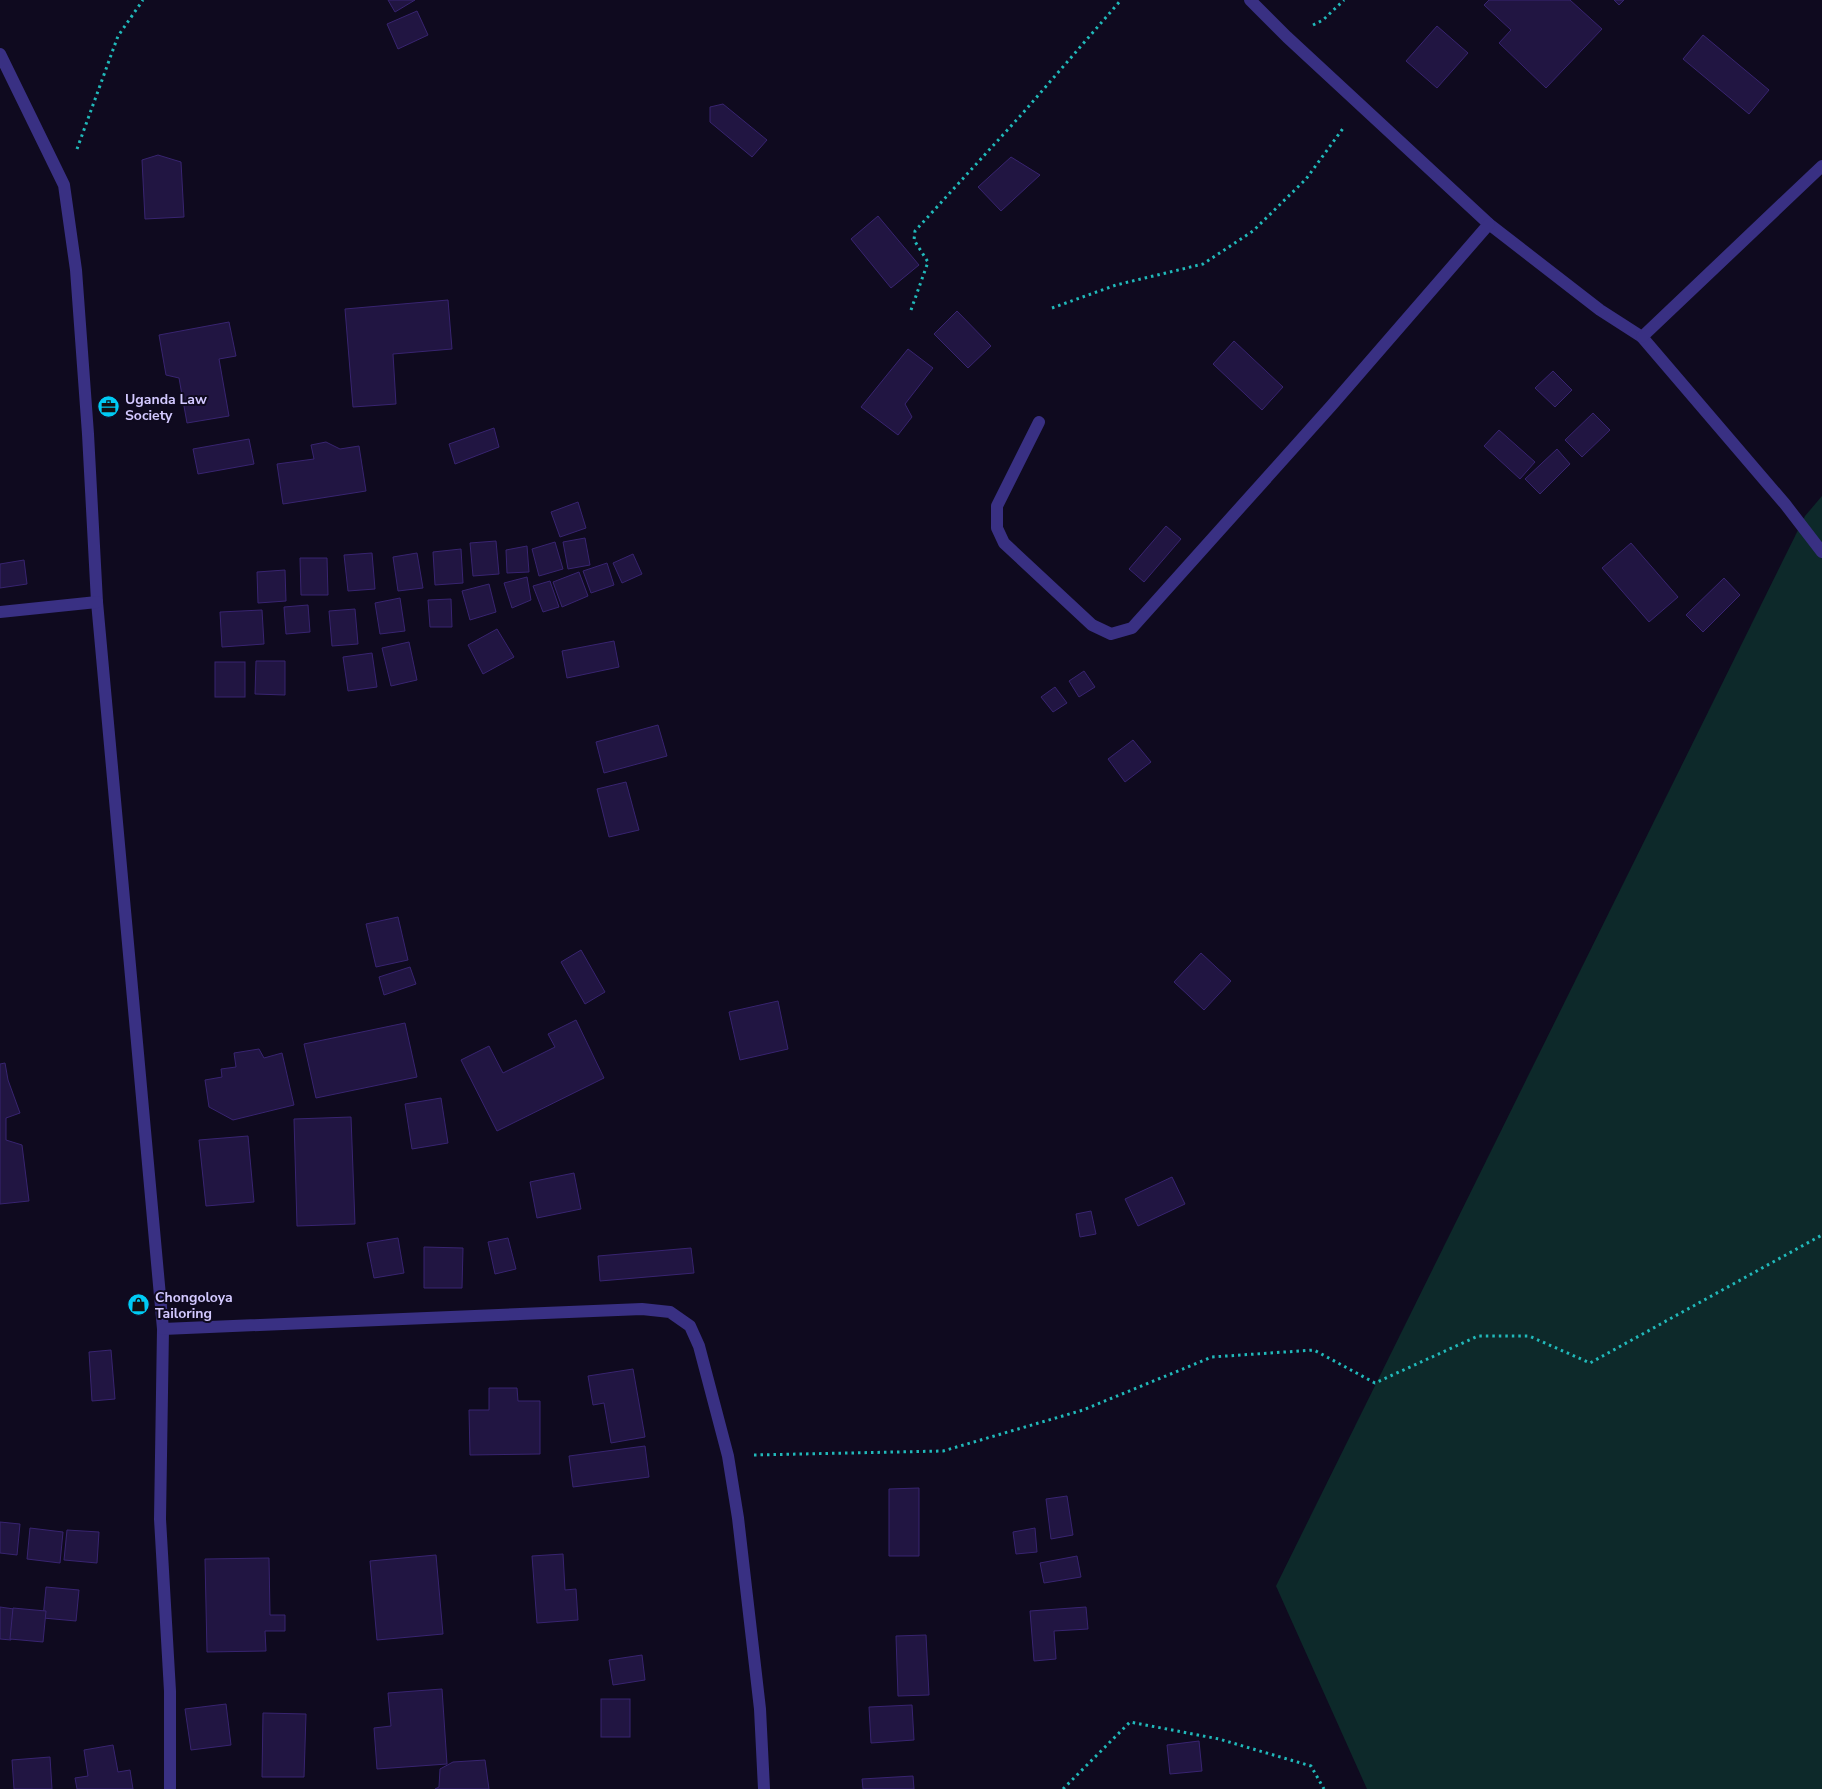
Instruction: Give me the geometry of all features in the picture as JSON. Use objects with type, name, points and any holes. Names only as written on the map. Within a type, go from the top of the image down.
[{"type":"street","points":[[1250,0],[1287,37],[1489,224],[1600,310],[1642,337],[1785,504],[1822,552]]},
{"type":"street","points":[[0,54],[64,185],[76,270],[88,434],[97,602],[163,1329],[160,1519],[170,1691],[170,1789]]},
{"type":"street","points":[[1642,337],[1822,166]]},
{"type":"street","points":[[1039,422],[997,506],[997,528],[1004,543],[1092,626],[1110,634],[1132,628],[1332,405],[1489,224]]},
{"type":"street","points":[[0,612],[97,602]]},
{"type":"street","points":[[163,1329],[642,1309],[670,1312],[690,1326],[700,1346],[728,1456],[738,1518],[760,1709],[764,1789]]},
{"type":"path","points":[[64,185],[118,36],[143,0]]},
{"type":"path","points":[[911,310],[928,262],[914,240],[915,231],[1022,114],[1121,0]]},
{"type":"path","points":[[1287,37],[1323,20],[1344,0]]},
{"type":"path","points":[[1052,308],[1116,286],[1203,264],[1254,230],[1306,179],[1361,104]]},
{"type":"path","points":[[728,1456],[943,1451],[1083,1410],[1212,1357],[1314,1350],[1376,1383],[1478,1336],[1529,1336],[1590,1363],[1822,1235]]},
{"type":"path","points":[[1063,1789],[1130,1722],[1219,1739],[1311,1766],[1324,1789]]},
{"type":"green space","points":[[1822,496],[1822,1789],[1367,1789],[1276,1586],[1805,516]]},
{"type":"building","points":[[388,0],[415,0],[395,12]]},
{"type":"building","points":[[1489,0],[1570,0],[1602,29],[1546,88],[1499,43],[1511,30],[1484,5]]},
{"type":"building","points":[[1614,0],[1624,0],[1619,5]]},
{"type":"building","points":[[417,11],[428,35],[398,49],[387,24]]},
{"type":"building","points":[[1437,26],[1468,53],[1437,88],[1406,61]]},
{"type":"building","points":[[1703,35],[1769,90],[1749,114],[1683,59]]},
{"type":"building","points":[[723,104],[767,140],[752,157],[710,122],[710,107]]},
{"type":"building","points":[[158,155],[181,162],[184,217],[145,219],[142,160]]},
{"type":"building","points":[[1011,157],[1040,175],[1001,211],[978,187]]},
{"type":"building","points":[[878,216],[919,265],[891,288],[851,239]]},
{"type":"building","points":[[448,300],[452,349],[393,354],[396,404],[353,407],[345,309]]},
{"type":"building","points":[[957,311],[991,346],[968,368],[934,334]]},
{"type":"building","points":[[229,322],[236,356],[219,359],[229,416],[187,423],[179,378],[166,375],[159,335]]},
{"type":"building","points":[[1234,341],[1283,387],[1262,410],[1213,364]]},
{"type":"building","points":[[908,349],[933,368],[905,404],[912,417],[898,435],[861,407]]},
{"type":"building","points":[[1553,371],[1572,390],[1555,407],[1535,388]]},
{"type":"building","points":[[1593,413],[1610,430],[1582,457],[1565,440]]},
{"type":"building","points":[[494,428],[499,447],[455,464],[449,444]]},
{"type":"building","points":[[1499,430],[1535,462],[1520,479],[1484,446]]},
{"type":"building","points":[[249,439],[254,464],[198,474],[193,449]]},
{"type":"building","points":[[326,442],[340,449],[359,446],[366,491],[283,504],[277,464],[314,459],[311,445]]},
{"type":"building","points":[[1557,449],[1570,464],[1540,494],[1525,479]]},
{"type":"building","points":[[578,502],[586,528],[560,537],[551,512]]},
{"type":"building","points":[[1166,526],[1181,539],[1144,582],[1129,569]]},
{"type":"building","points":[[585,538],[590,565],[568,569],[563,542]]},
{"type":"building","points":[[496,541],[499,574],[473,576],[470,543]]},
{"type":"building","points":[[555,542],[563,569],[539,576],[532,549]]},
{"type":"building","points":[[1631,543],[1678,597],[1649,622],[1602,568]]},
{"type":"building","points":[[527,546],[529,572],[507,573],[506,550]]},
{"type":"building","points":[[461,549],[463,583],[435,585],[433,552]]},
{"type":"building","points":[[372,553],[375,589],[348,591],[344,555]]},
{"type":"building","points":[[417,553],[423,588],[398,591],[393,557]]},
{"type":"building","points":[[633,554],[642,574],[622,583],[613,563]]},
{"type":"building","points":[[300,558],[327,558],[328,595],[301,595]]},
{"type":"building","points":[[24,560],[27,584],[0,588],[0,564]]},
{"type":"building","points":[[607,563],[614,585],[591,593],[583,571]]},
{"type":"building","points":[[285,570],[286,601],[258,603],[257,572]]},
{"type":"building","points":[[579,572],[588,596],[562,607],[553,582]]},
{"type":"building","points":[[527,577],[531,600],[512,608],[504,583]]},
{"type":"building","points":[[1724,578],[1740,595],[1703,632],[1686,615]]},
{"type":"building","points":[[550,581],[559,607],[543,612],[533,586]]},
{"type":"building","points":[[489,584],[496,612],[470,620],[462,591]]},
{"type":"building","points":[[400,598],[405,631],[380,634],[375,603]]},
{"type":"building","points":[[451,599],[452,627],[430,627],[428,600]]},
{"type":"building","points":[[308,605],[310,632],[286,634],[284,607]]},
{"type":"building","points":[[355,609],[358,644],[332,646],[329,611]]},
{"type":"building","points":[[262,610],[264,644],[222,647],[220,612]]},
{"type":"building","points":[[497,629],[514,657],[483,674],[468,645]]},
{"type":"building","points":[[614,641],[619,667],[567,678],[562,651]]},
{"type":"building","points":[[409,642],[417,680],[391,686],[382,648]]},
{"type":"building","points":[[372,653],[377,687],[348,691],[343,657]]},
{"type":"building","points":[[256,661],[285,661],[285,695],[255,694]]},
{"type":"building","points":[[215,662],[245,662],[245,697],[215,697]]},
{"type":"building","points":[[1084,671],[1095,687],[1079,697],[1069,681]]},
{"type":"building","points":[[1055,687],[1067,703],[1053,712],[1041,697]]},
{"type":"building","points":[[658,725],[667,756],[604,773],[596,742]]},
{"type":"building","points":[[1133,740],[1151,762],[1125,782],[1108,759]]},
{"type":"building","points":[[626,782],[639,830],[609,837],[597,789]]},
{"type":"building","points":[[398,917],[408,960],[376,967],[366,924]]},
{"type":"building","points":[[581,950],[605,992],[585,1004],[561,962]]},
{"type":"building","points":[[1201,953],[1231,981],[1204,1010],[1174,982]]},
{"type":"building","points":[[410,967],[416,984],[384,995],[379,977]]},
{"type":"building","points":[[778,1001],[788,1049],[740,1060],[729,1012]]},
{"type":"building","points":[[576,1020],[604,1078],[497,1131],[461,1060],[489,1046],[503,1073],[555,1047],[548,1034]]},
{"type":"building","points":[[405,1023],[417,1077],[316,1098],[304,1044]]},
{"type":"building","points":[[259,1049],[264,1058],[282,1053],[294,1105],[233,1120],[209,1107],[205,1080],[222,1077],[221,1069],[236,1067],[234,1053]]},
{"type":"building","points":[[5,1063],[8,1080],[20,1113],[6,1118],[6,1140],[22,1145],[29,1201],[0,1204],[0,1064]]},
{"type":"building","points":[[441,1098],[448,1143],[412,1149],[405,1104]]},
{"type":"building","points":[[351,1117],[355,1224],[297,1226],[294,1119]]},
{"type":"building","points":[[248,1136],[254,1202],[206,1206],[199,1140]]},
{"type":"building","points":[[574,1173],[581,1209],[537,1218],[530,1182]]},
{"type":"building","points":[[1172,1177],[1185,1204],[1138,1226],[1125,1199]]},
{"type":"building","points":[[1091,1211],[1096,1234],[1080,1237],[1076,1214]]},
{"type":"building","points":[[398,1238],[404,1273],[374,1278],[367,1243]]},
{"type":"building","points":[[508,1238],[516,1269],[495,1274],[488,1242]]},
{"type":"building","points":[[424,1247],[463,1248],[462,1288],[424,1288]]},
{"type":"building","points":[[691,1248],[694,1273],[600,1281],[598,1256]]},
{"type":"building","points":[[111,1350],[115,1399],[92,1401],[89,1352]]},
{"type":"building","points":[[633,1369],[645,1437],[611,1443],[604,1403],[593,1405],[588,1376]]},
{"type":"building","points":[[489,1388],[517,1388],[518,1401],[540,1401],[540,1454],[470,1455],[469,1410],[489,1410]]},
{"type":"building","points":[[645,1446],[649,1477],[573,1487],[569,1456]]},
{"type":"building","points":[[919,1488],[919,1556],[889,1556],[889,1489]]},
{"type":"building","points":[[1067,1496],[1073,1535],[1051,1539],[1046,1499]]},
{"type":"building","points":[[0,1522],[20,1524],[17,1555],[0,1553]]},
{"type":"building","points":[[30,1528],[63,1532],[60,1563],[27,1559]]},
{"type":"building","points":[[1035,1528],[1037,1552],[1016,1554],[1013,1532]]},
{"type":"building","points":[[67,1530],[99,1532],[97,1563],[64,1560]]},
{"type":"building","points":[[563,1554],[565,1590],[576,1589],[578,1620],[537,1623],[532,1556]]},
{"type":"building","points":[[436,1555],[443,1634],[377,1640],[370,1561]]},
{"type":"building","points":[[1077,1556],[1081,1577],[1044,1583],[1040,1563]]},
{"type":"building","points":[[269,1558],[270,1615],[285,1615],[285,1631],[265,1631],[266,1651],[207,1652],[205,1559]]},
{"type":"building","points":[[46,1587],[79,1590],[76,1621],[43,1618]]},
{"type":"building","points":[[0,1607],[14,1609],[11,1640],[0,1639]]},
{"type":"building","points":[[1086,1607],[1088,1629],[1054,1631],[1056,1659],[1034,1661],[1030,1611]]},
{"type":"building","points":[[13,1608],[46,1611],[43,1642],[10,1639]]},
{"type":"building","points":[[926,1635],[929,1695],[898,1696],[896,1636]]},
{"type":"building","points":[[642,1655],[645,1680],[613,1685],[609,1660]]},
{"type":"building","points":[[442,1689],[447,1764],[377,1769],[374,1728],[391,1726],[388,1693]]},
{"type":"building","points":[[601,1699],[630,1699],[630,1737],[601,1737]]},
{"type":"building","points":[[226,1704],[231,1745],[191,1750],[185,1709]]},
{"type":"building","points":[[912,1705],[914,1740],[871,1743],[869,1707]]},
{"type":"building","points":[[263,1713],[306,1714],[304,1777],[262,1777]]},
{"type":"building","points":[[1199,1741],[1202,1771],[1170,1774],[1167,1745]]},
{"type":"building","points":[[113,1745],[118,1772],[130,1770],[133,1789],[77,1789],[75,1778],[88,1776],[84,1750]]},
{"type":"building","points":[[50,1757],[52,1789],[14,1789],[12,1760]]},
{"type":"building","points":[[485,1760],[489,1789],[435,1789],[439,1787],[440,1769],[453,1762]]},
{"type":"building","points":[[913,1776],[914,1789],[863,1789],[862,1779]]},
{"type":"place","name":"Uganda Law Society","points":[[109,407]]},
{"type":"place","name":"Chongoloya Tailoring","points":[[139,1305]]}]
